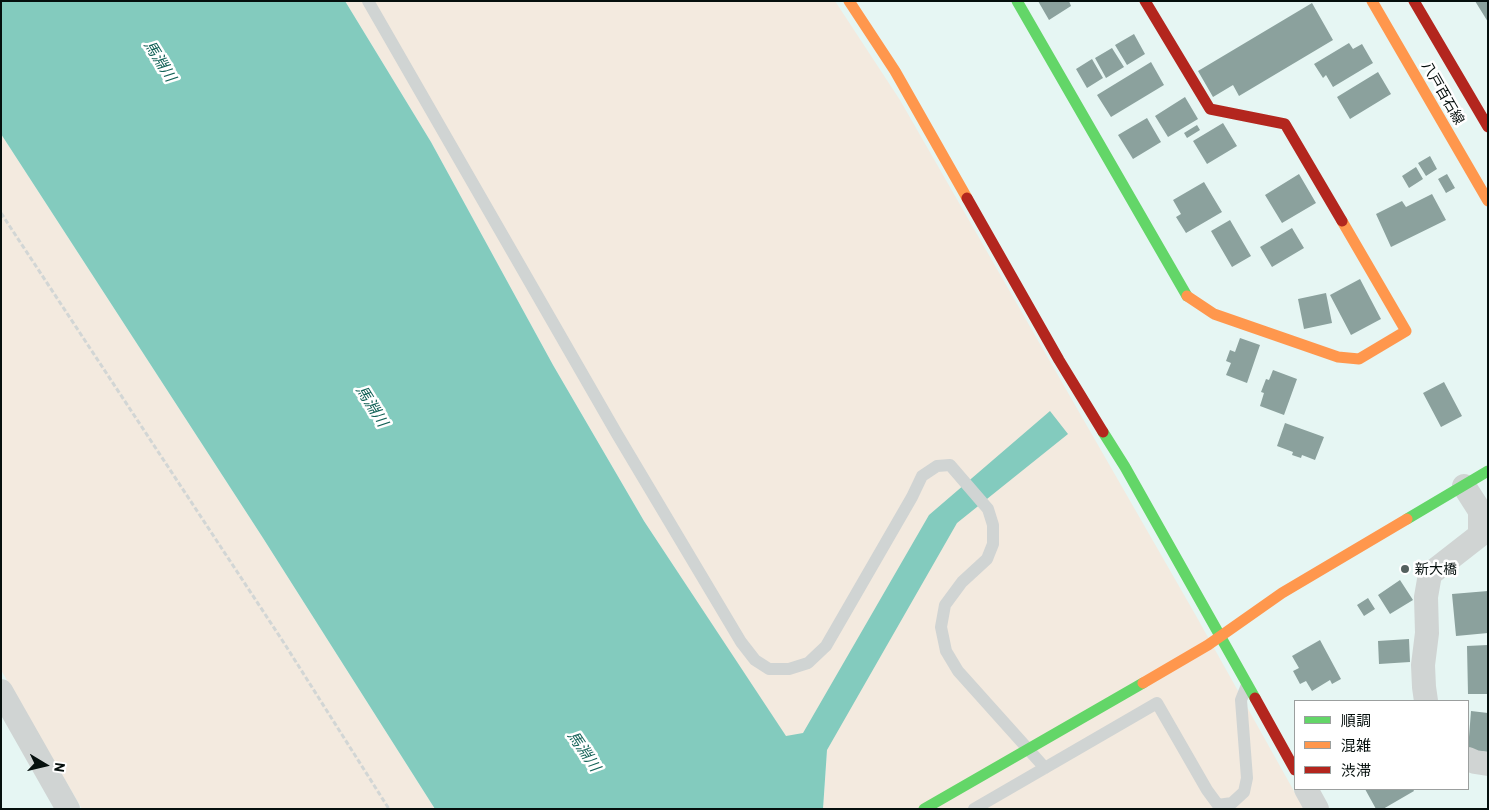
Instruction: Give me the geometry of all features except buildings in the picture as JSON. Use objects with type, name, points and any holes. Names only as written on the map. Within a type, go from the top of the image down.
[{"type":"street","points":[[849,1],[895,71],[1059,360],[1125,467],[1248,683],[1294,768]]},
{"type":"street","points":[[1016,1],[1186,295],[1214,314],[1338,358],[1359,359],[1406,331],[1285,124],[1210,109],[1145,1]]},
{"type":"street","name":"八戸百石線","points":[[1372,1],[1488,201]]},
{"type":"street","name":"八戸百石線","points":[[1414,1],[1488,126]]},
{"type":"street","points":[[924,809],[1208,645],[1282,593],[1488,471]]},
{"type":"street","points":[[1426,700],[1423,665],[1427,633],[1426,597],[1430,574],[1480,535],[1480,511],[1464,486]]},
{"type":"street","points":[[1,691],[68,809]]},
{"type":"street","points":[[1469,759],[1488,764]]},
{"type":"street","points":[[1307,790],[1317,809]]},
{"type":"lane","points":[[368,1],[617,434],[741,642],[754,660],[769,669],[789,668],[808,663],[826,646],[912,497],[922,476],[937,466],[950,465],[988,508],[993,525],[993,544],[987,558],[962,582],[945,605],[941,627],[946,651],[958,671],[1045,768]]},
{"type":"lane","points":[[974,809],[1157,703],[1207,790],[1218,805],[1232,803],[1244,792],[1247,778],[1241,700],[1248,683]]},
{"type":"path","points":[[1,213],[284,643],[389,809]]},
{"type":"shaded area","points":[[345,1],[835,1],[900,100],[1195,614],[1304,809],[823,809],[827,750],[786,737],[644,521],[553,365],[431,142]]},
{"type":"shaded area","points":[[1,134],[263,538],[435,809],[82,809],[1,670]]},
{"type":"water","name":"馬淵川","points":[[1,1],[345,1],[431,142],[553,365],[644,521],[786,736],[803,733],[929,515],[1050,411],[1068,434],[957,523],[827,750],[823,809],[435,809],[263,538],[1,134]]},
{"type":"traffic: fast","points":[[1017,1],[1187,296]]},
{"type":"traffic: fast","points":[[1103,432],[1125,467],[1255,698]]},
{"type":"traffic: fast","points":[[1407,519],[1488,471]]},
{"type":"traffic: fast","points":[[924,809],[1143,683]]},
{"type":"traffic: slow","points":[[849,1],[895,71],[967,198]]},
{"type":"traffic: slow","points":[[1372,1],[1488,201]]},
{"type":"traffic: slow","points":[[1187,296],[1214,314],[1338,357],[1359,359],[1406,331],[1342,221]]},
{"type":"traffic: slow","points":[[1143,683],[1208,645],[1282,593],[1407,519]]},
{"type":"traffic: jam","points":[[1145,1],[1210,109],[1285,124],[1342,221]]},
{"type":"traffic: jam","points":[[1414,1],[1488,127]]},
{"type":"traffic: jam","points":[[967,198],[1059,360],[1103,432]]},
{"type":"traffic: jam","points":[[1255,698],[1294,768]]},
{"type":"place","name":"新大橋","points":[[1405,569]]}]
